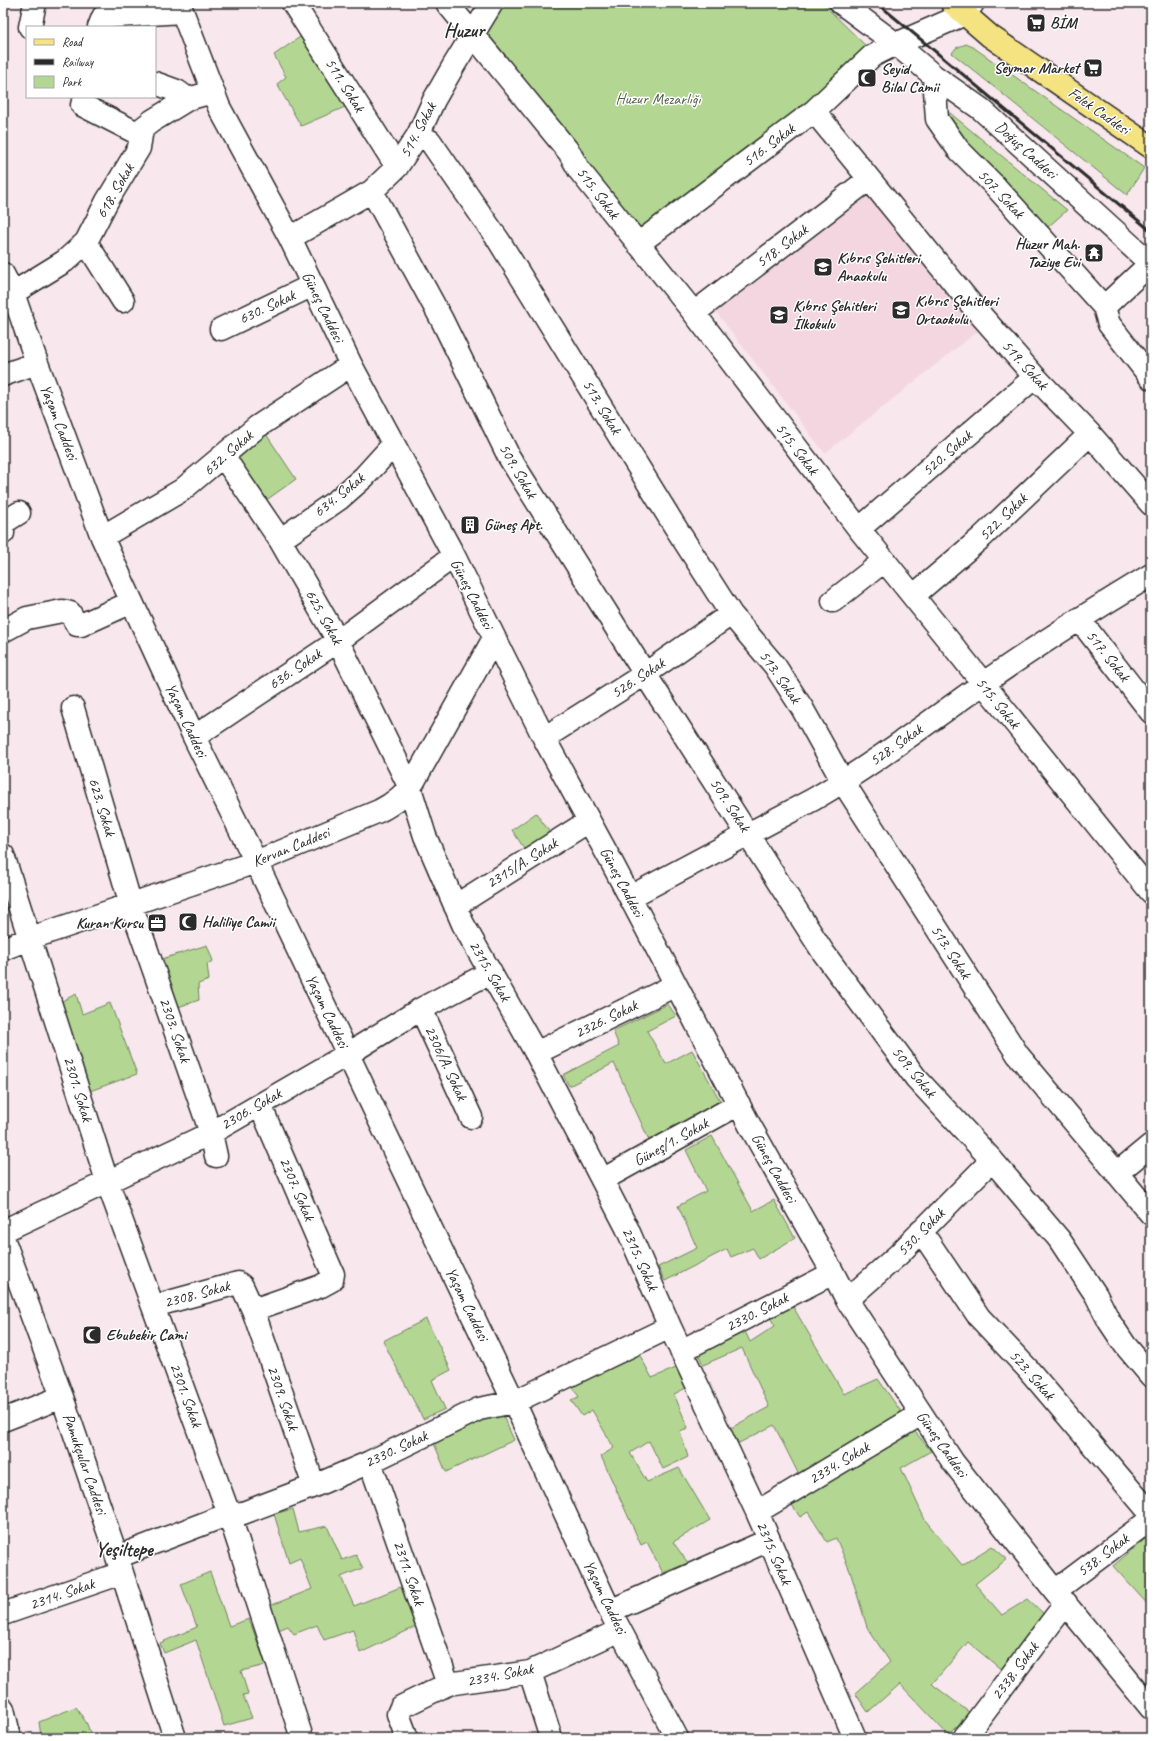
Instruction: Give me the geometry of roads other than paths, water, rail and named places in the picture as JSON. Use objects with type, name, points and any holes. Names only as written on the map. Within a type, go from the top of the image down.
[{"type":"main road","name":"Felek Caddesi","points":[[963,7],[990,36],[1151,147]]},
{"type":"street","points":[[29,26],[35,3]]},
{"type":"street","name":"511. Sokak","points":[[293,3],[397,167]]},
{"type":"street","name":"515. Sokak","points":[[447,3],[569,152],[579,170],[694,313],[859,529],[1149,889]]},
{"type":"street","name":"514. Sokak","points":[[290,238],[372,191],[397,167],[418,135],[434,100],[472,33],[492,3]]},
{"type":"street","name":"Doğuş Caddesi","points":[[841,3],[896,44],[934,76],[981,109],[1151,264]]},
{"type":"street","points":[[99,26],[103,17],[130,16],[181,7]]},
{"type":"street","name":"Güneş Caddesi","points":[[181,7],[212,92],[219,107],[290,238],[351,365],[454,556],[544,738],[739,1104],[847,1300],[953,1462],[1060,1597],[1151,1708]]},
{"type":"street","name":"516. Sokak","points":[[638,244],[814,111],[872,56],[963,7]]},
{"type":"street","name":"507. Sokak","points":[[934,76],[937,119],[958,149],[995,186],[1104,307],[1109,324],[1151,378]]},
{"type":"street","points":[[156,83],[177,90],[188,100]]},
{"type":"street","name":"618. Sokak","points":[[13,293],[65,261],[86,242],[107,201],[139,148],[143,128],[188,100],[212,92]]},
{"type":"street","points":[[82,106],[141,135]]},
{"type":"street","name":"519. Sokak","points":[[814,111],[971,304],[1035,377],[1090,434],[1151,504]]},
{"type":"street","name":"513. Sokak","points":[[418,135],[430,141],[499,241],[674,525],[731,614],[775,666],[802,708],[843,782],[1018,1055],[1151,1214]]},
{"type":"street","name":"518. Sokak","points":[[694,313],[869,179]]},
{"type":"street","name":"509. Sokak","points":[[372,191],[442,320],[509,457],[645,674],[823,952],[916,1078],[992,1160],[1059,1239],[1096,1295],[1109,1321],[1125,1345],[1151,1376]]},
{"type":"street","points":[[86,242],[123,301]]},
{"type":"street","points":[[1104,307],[1151,264]]},
{"type":"street","name":"Yaşam Caddesi","points":[[3,274],[13,293],[37,363],[102,537],[194,737],[256,862],[514,1402],[610,1611],[677,1738]]},
{"type":"street","name":"630. Sokak","points":[[221,329],[313,285]]},
{"type":"street","points":[[3,375],[37,363]]},
{"type":"street","name":"632. Sokak","points":[[102,537],[182,490],[257,427],[351,365]]},
{"type":"street","name":"520. Sokak","points":[[859,529],[1035,377]]},
{"type":"street","name":"522. Sokak","points":[[913,596],[982,537],[1090,434]]},
{"type":"street","name":"634. Sokak","points":[[280,540],[339,499],[364,477],[393,445]]},
{"type":"street","name":"625. Sokak","points":[[223,456],[280,540],[338,641],[410,788]]},
{"type":"street","points":[[3,533],[3,523],[19,513]]},
{"type":"street","name":"636. Sokak","points":[[194,737],[338,641],[454,556]]},
{"type":"street","points":[[833,601],[884,560]]},
{"type":"street","name":"528. Sokak","points":[[630,897],[843,782],[1079,618],[1151,575]]},
{"type":"street","points":[[3,631],[27,618],[62,611],[70,613],[77,625],[81,625],[132,602]]},
{"type":"street","name":"526. Sokak","points":[[544,738],[645,674],[731,614]]},
{"type":"street","name":"517. Sokak","points":[[1079,618],[1151,712]]},
{"type":"street","name":"Kervan Caddesi","points":[[3,949],[31,938],[256,862],[379,811],[393,803],[410,788],[494,638]]},
{"type":"street","name":"623. Sokak","points":[[73,708],[131,905]]},
{"type":"street","name":"2315. Sokak","points":[[410,788],[425,836],[463,924],[536,1053],[627,1228],[670,1327],[757,1512],[855,1738]]},
{"type":"street","name":"2315/A. Sokak","points":[[455,906],[589,821]]},
{"type":"street","name":"2301. Sokak","points":[[3,855],[31,938],[107,1181],[229,1514],[302,1738]]},
{"type":"street","name":"2303. Sokak","points":[[131,905],[210,1133],[216,1156]]},
{"type":"street","name":"2306. Sokak","points":[[3,1231],[210,1133],[348,1054],[421,1008],[491,972]]},
{"type":"street","name":"2326. Sokak","points":[[536,1053],[676,985]]},
{"type":"street","name":"2306/A. Sokak","points":[[421,1008],[471,1117]]},
{"type":"street","name":"Güneş/1. Sokak","points":[[602,1180],[739,1104]]},
{"type":"street","name":"2307. Sokak","points":[[253,1310],[321,1286],[332,1280],[334,1274],[260,1105]]},
{"type":"street","points":[[1117,1173],[1151,1145]]},
{"type":"street","name":"530. Sokak","points":[[847,1300],[898,1255],[992,1160]]},
{"type":"street","name":"523. Sokak","points":[[921,1231],[979,1317],[1027,1368],[1151,1514]]},
{"type":"street","name":"Pamukçular Caddesi","points":[[3,1238],[62,1397],[119,1565],[175,1738]]},
{"type":"street","name":"2330. Sokak","points":[[681,1351],[833,1273]]},
{"type":"street","name":"2308. Sokak","points":[[154,1306],[238,1283],[242,1286],[253,1310]]},
{"type":"street","name":"2309. Sokak","points":[[253,1310],[314,1486]]},
{"type":"street","name":"2330. Sokak","points":[[119,1565],[229,1514],[243,1513],[314,1486],[370,1462],[479,1409],[514,1402],[670,1327]]},
{"type":"street","points":[[3,1420],[62,1397]]},
{"type":"street","name":"2334. Sokak","points":[[757,1512],[921,1414]]},
{"type":"street","name":"2311. Sokak","points":[[370,1462],[448,1684]]},
{"type":"street","name":"538. Sokak","points":[[1060,1597],[1151,1519]]},
{"type":"street","points":[[610,1611],[769,1540]]},
{"type":"street","name":"2314. Sokak","points":[[3,1614],[119,1565]]},
{"type":"street","name":"2338. Sokak","points":[[964,1738],[1060,1597]]},
{"type":"street","name":"2334. Sokak","points":[[407,1738],[398,1714],[401,1706],[448,1684],[530,1672],[620,1630]]},
{"type":"street","points":[[530,1672],[551,1738]]},
{"type":"street","points":[[3,1709],[10,1738]]},
{"type":"railway","points":[[877,3],[1151,231]]},
{"type":"place","name":"BİM","points":[[1036,23]]},
{"type":"place","name":"Seymar Market","points":[[1093,68]]},
{"type":"place","name":"Seyid Bilal Camii","points":[[867,78]]},
{"type":"place","name":"Huzur Mah. Taziye Evi","points":[[1094,253]]},
{"type":"place","name":"Kıbrıs Şehitleri Anaokulu","points":[[823,267]]},
{"type":"place","name":"Kıbrıs Şehitleri Ortaokulu","points":[[901,310]]},
{"type":"place","name":"Kıbrıs Şehitleri İlkokulu","points":[[779,315]]},
{"type":"place","name":"Güneş Apt.","points":[[470,525]]},
{"type":"place","name":"Haliliye Camii","points":[[188,922]]},
{"type":"place","name":"Kuran Kursu","points":[[157,923]]},
{"type":"place","name":"Ebubekir Cami","points":[[92,1335]]},
{"type":"district","name":"Huzur","points":[[464,30]]},
{"type":"district","name":"Yeşiltepe","points":[[124,1549]]},
{"type":"park label","name":"Huzur Mezarlığı","points":[[658,99]]}]
